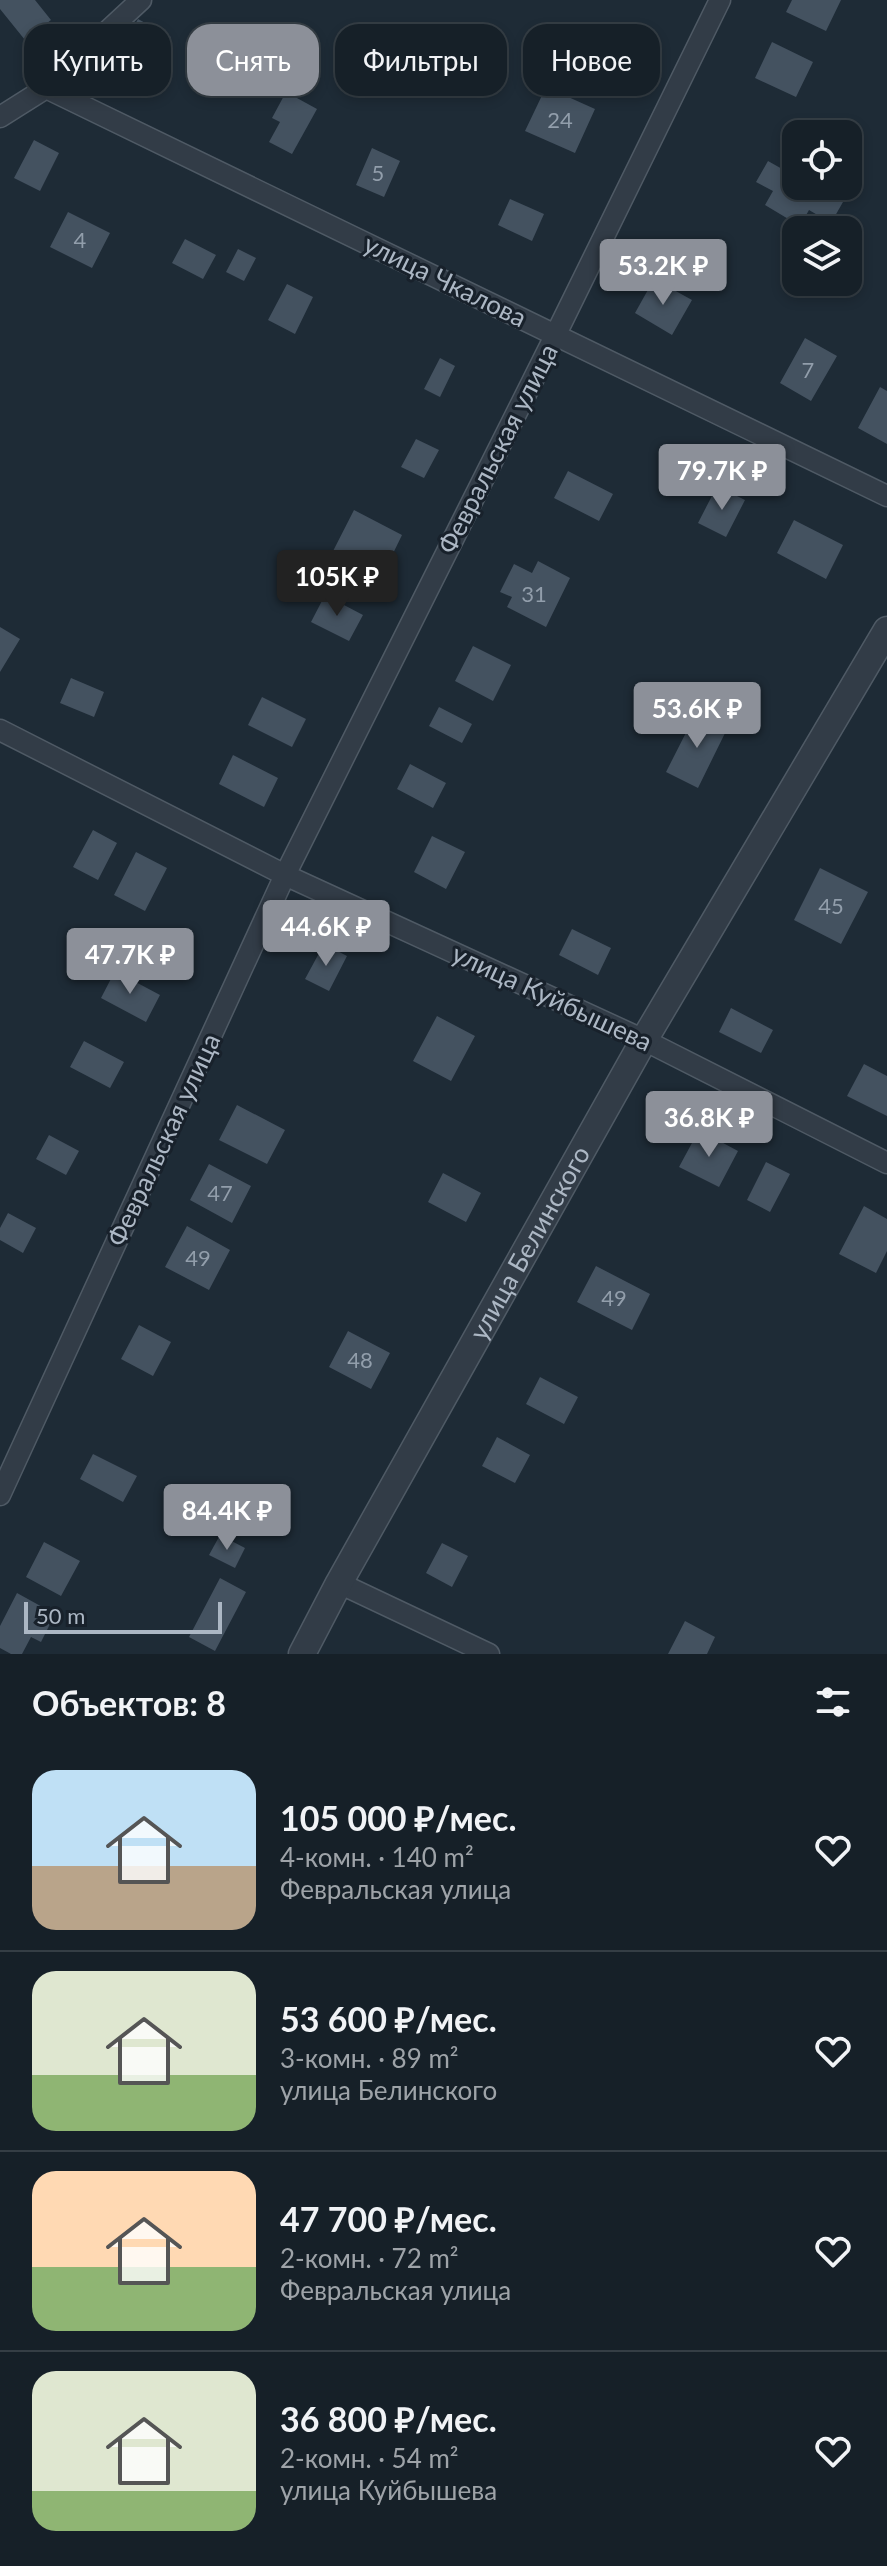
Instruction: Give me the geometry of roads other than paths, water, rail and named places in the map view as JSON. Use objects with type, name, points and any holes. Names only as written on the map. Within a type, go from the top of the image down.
[{"type":"street","points":[[115,24],[141,0]]},
{"type":"street","name":"Февральская улица","points":[[0,1495],[8,1460],[285,875],[720,0]]},
{"type":"street","points":[[0,117],[33,96]]},
{"type":"street","name":"улица Чкалова","points":[[63,96],[887,496]]},
{"type":"street","name":"улица Белинского","points":[[302,1654],[644,1040],[887,630]]},
{"type":"street","name":"улица Куйбышева","points":[[0,730],[285,875],[644,1040],[887,1163]]},
{"type":"street","points":[[339,1583],[489,1654]]}]
